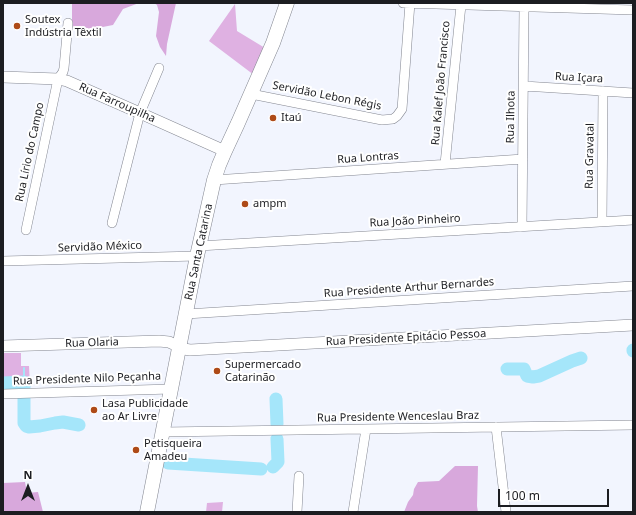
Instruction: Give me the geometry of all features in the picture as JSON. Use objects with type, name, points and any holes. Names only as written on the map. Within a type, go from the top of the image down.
[{"type":"main road","name":"Rua Santa Catarina","points":[[147,512],[198,251],[214,180],[225,151],[273,43],[287,3]]},
{"type":"street","points":[[403,3],[633,10]]},
{"type":"street","name":"Servidão Lebon Régis","points":[[251,94],[382,120],[393,119],[402,109],[410,3]]},
{"type":"street","name":"Rua Kalef João Francisco","points":[[445,164],[460,5]]},
{"type":"street","name":"Rua Ilhota","points":[[522,227],[524,7]]},
{"type":"street","name":"Rua Lírio do Campo","points":[[26,230],[58,79],[64,68],[68,23]]},
{"type":"street","points":[[112,223],[140,113],[159,68]]},
{"type":"street","name":"Rua Farroupilha","points":[[3,77],[58,79],[67,81],[225,151]]},
{"type":"street","name":"Rua Içara","points":[[524,86],[633,93]]},
{"type":"street","name":"Rua Gravatal","points":[[602,222],[603,91]]},
{"type":"street","name":"Rua Lontras","points":[[214,180],[523,159]]},
{"type":"street","name":"Rua João Pinheiro","points":[[198,251],[633,220]]},
{"type":"street","name":"Servidão México","points":[[3,261],[198,251]]},
{"type":"street","name":"Rua Presidente Arthur Bernardes","points":[[186,314],[633,286]]},
{"type":"street","name":"Rua Presidente Epitácio Pessoa","points":[[180,347],[190,350],[633,325]]},
{"type":"street","name":"Rua Olaria","points":[[3,346],[159,341],[169,342],[180,347]]},
{"type":"street","name":"Rua Presidente Nilo Peçanha","points":[[3,394],[171,389]]},
{"type":"street","name":"Rua Presidente Wenceslau Braz","points":[[163,432],[633,425]]},
{"type":"street","points":[[496,427],[506,512]]},
{"type":"street","points":[[353,512],[366,429]]},
{"type":"street","points":[[297,512],[299,476]]},
{"type":"shaded area","points":[[72,3],[139,3],[123,9],[113,25],[77,32],[72,24]]},
{"type":"shaded area","points":[[154,3],[176,3],[167,44],[166,56],[160,47],[156,36],[159,12],[157,5]]},
{"type":"shaded area","points":[[235,4],[237,31],[265,48],[254,75],[209,41]]},
{"type":"shaded area","points":[[3,353],[21,353],[21,366],[29,366],[30,386],[3,387]]},
{"type":"shaded area","points":[[455,466],[478,466],[478,512],[404,512],[418,482],[439,481]]},
{"type":"shaded area","points":[[25,482],[27,493],[38,492],[43,512],[3,512],[3,483]]},
{"type":"shaded area","points":[[223,502],[222,512],[206,512],[207,503]]},
{"type":"waterway","points":[[507,369],[524,369],[527,376],[533,377],[539,376],[581,358]]},
{"type":"waterway","points":[[24,368],[24,382]]},
{"type":"waterway","points":[[3,383],[24,382],[24,423],[26,426],[40,426],[63,422],[79,425]]},
{"type":"waterway","points":[[276,399],[277,424]]},
{"type":"waterway","points":[[273,467],[278,462],[277,439]]},
{"type":"waterway","points":[[168,463],[261,469]]},
{"type":"place","name":"Soutex Indústria Têxtil","points":[[17,26]]},
{"type":"place","name":"Itaú","points":[[273,118]]},
{"type":"place","name":"ampm","points":[[245,204]]},
{"type":"place","name":"Supermercado Catarinão","points":[[217,371]]},
{"type":"place","name":"Lasa Publicidade ao Ar Livre","points":[[94,410]]},
{"type":"place","name":"Petisqueira Amadeu","points":[[136,450]]}]
